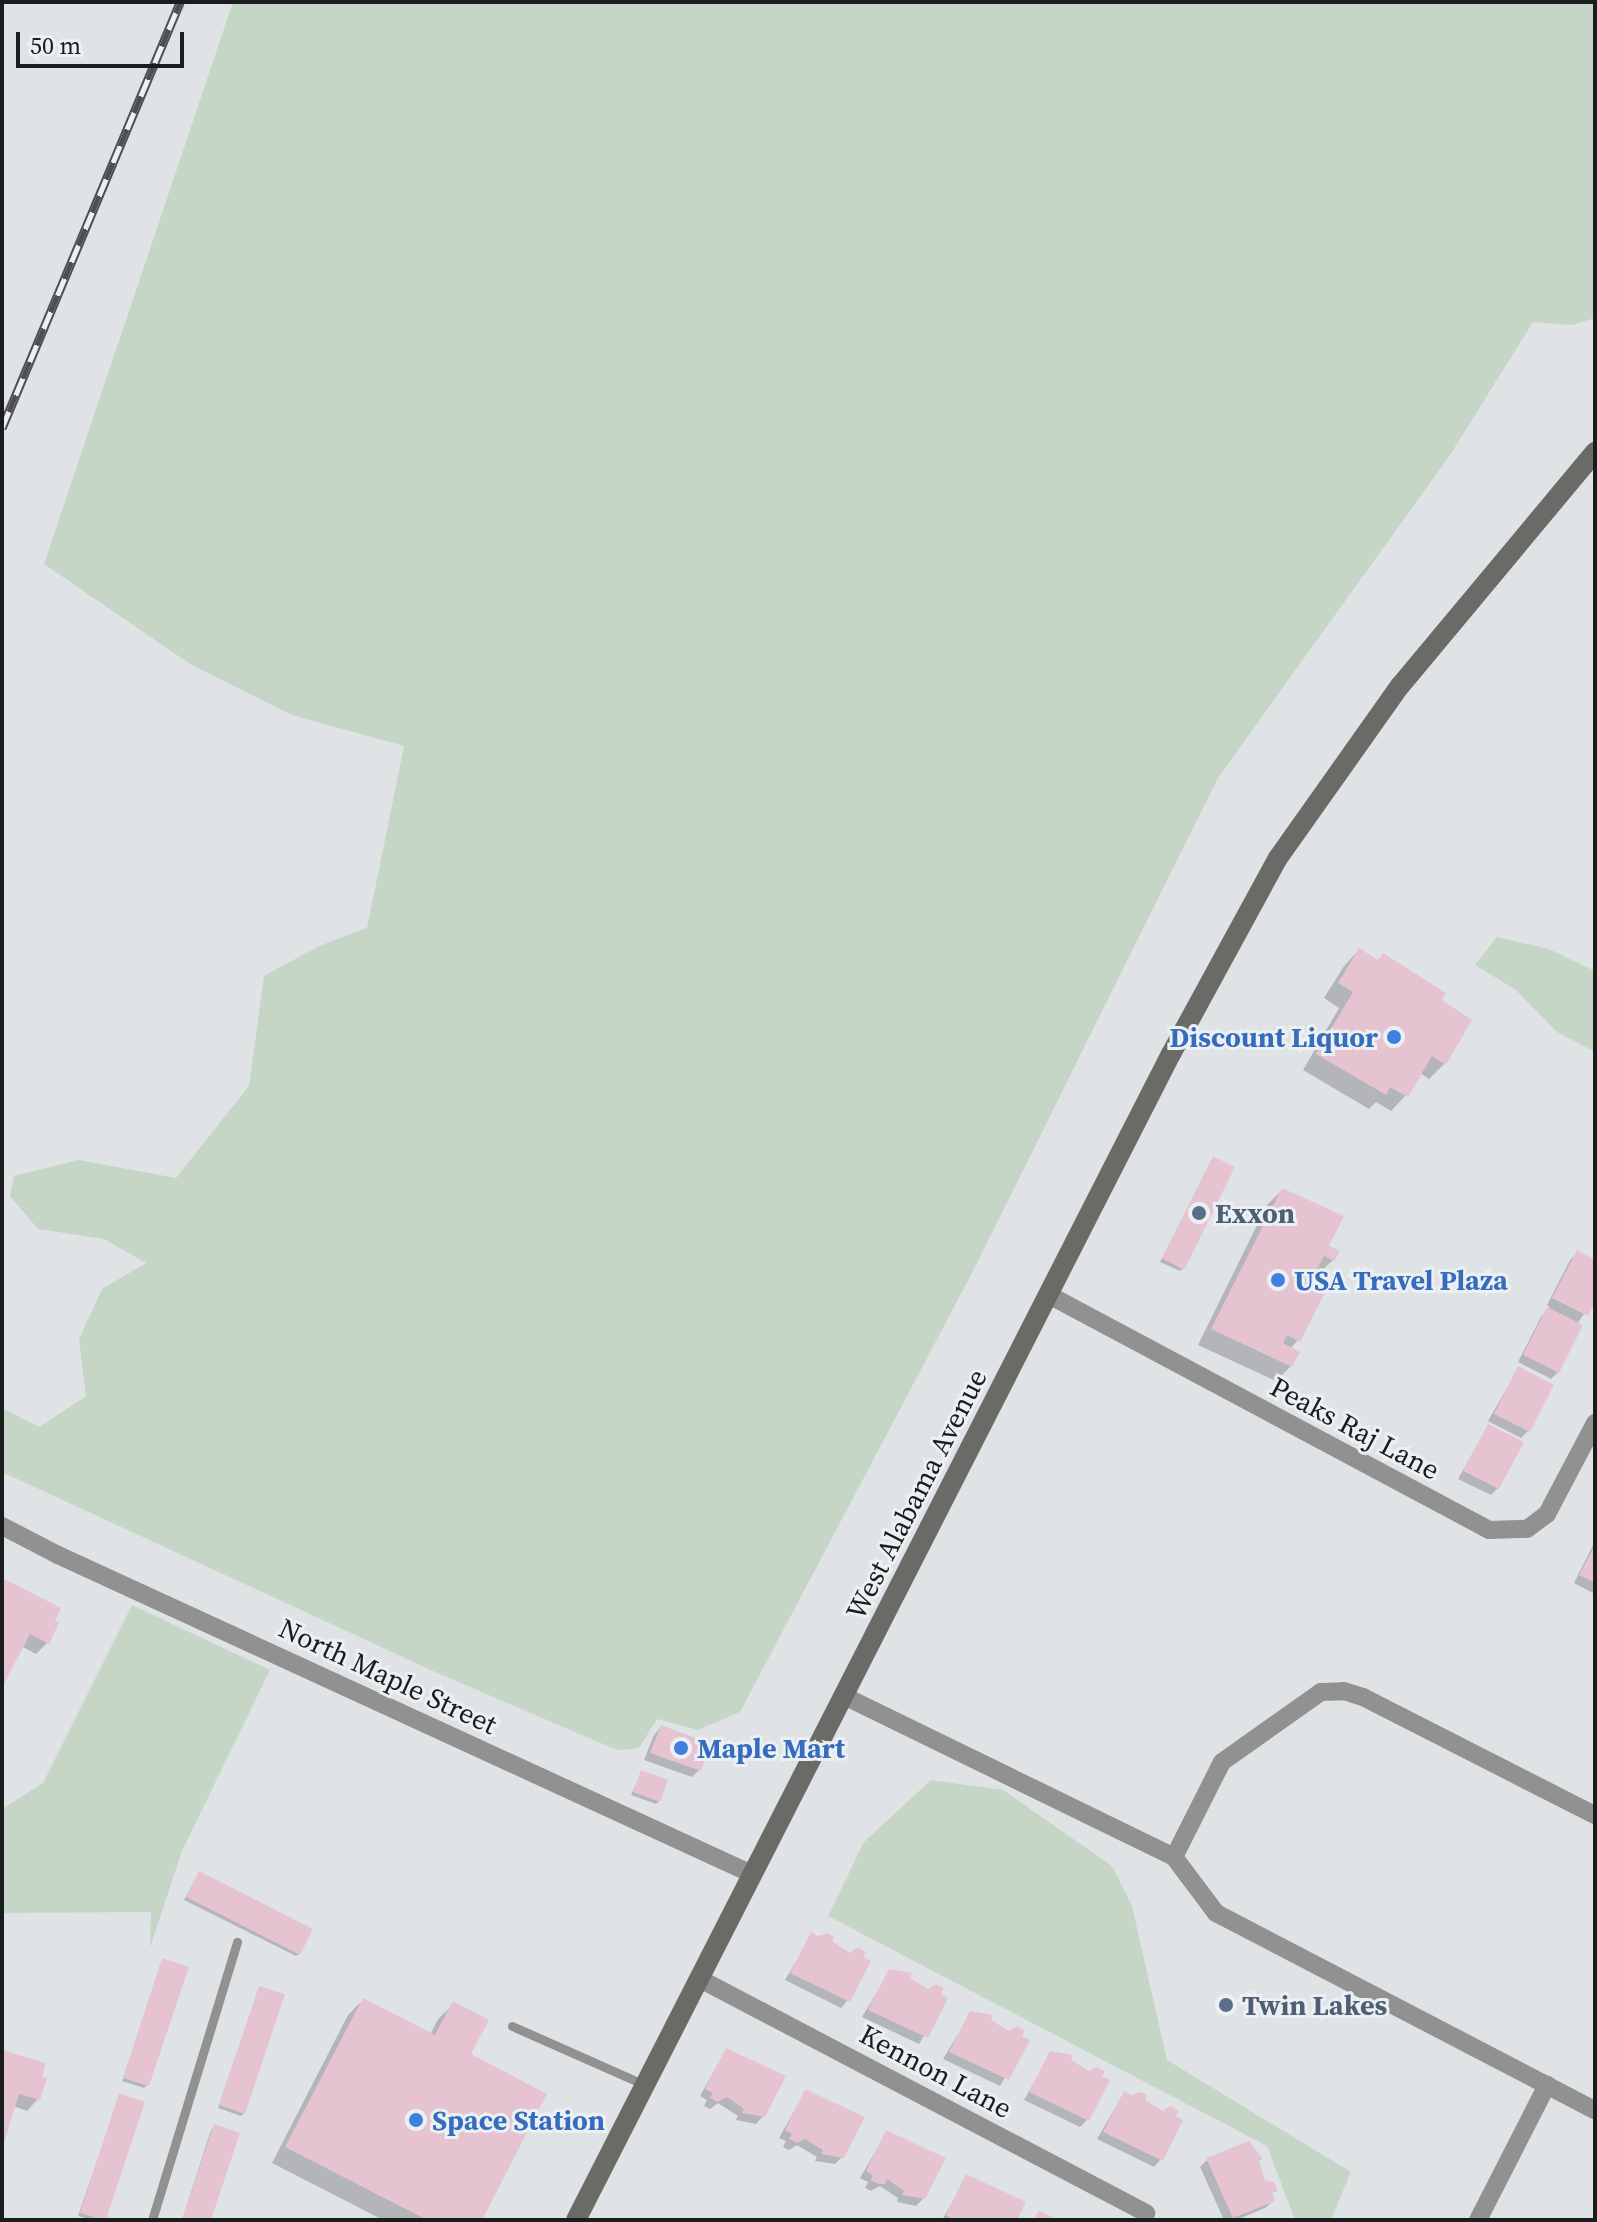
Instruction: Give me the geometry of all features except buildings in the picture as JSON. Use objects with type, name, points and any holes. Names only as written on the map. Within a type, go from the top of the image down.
[{"type":"main road","name":"West Alabama Avenue","points":[[576,2220],[1171,1054],[1278,858],[1400,686],[1459,611],[1595,452]]},
{"type":"street","name":"Peaks Raj Lane","points":[[1049,1295],[1489,1530],[1527,1529],[1547,1514],[1595,1423]]},
{"type":"street","name":"North Maple Street","points":[[2,1526],[58,1555],[752,1874]]},
{"type":"street","points":[[1174,1857],[1222,1762],[1321,1692],[1344,1691],[1363,1697],[1595,1815]]},
{"type":"street","points":[[844,1696],[1174,1857],[1216,1913],[1595,2110]]},
{"type":"street","name":"Kennon Lane","points":[[700,1979],[1146,2213]]},
{"type":"street","points":[[1478,2220],[1547,2085]]},
{"type":"lane","points":[[152,2220],[237,1942]]},
{"type":"lane","points":[[512,2026],[645,2085]]},
{"type":"green space","points":[[233,2],[1595,2],[1595,318],[1572,325],[1533,322],[1450,455],[1218,778],[972,1273],[740,1712],[698,1730],[657,1719],[639,1748],[618,1750],[433,1671],[2,1472],[2,1408],[39,1427],[86,1396],[79,1339],[102,1289],[146,1263],[104,1239],[38,1229],[10,1196],[14,1176],[79,1160],[176,1178],[249,1086],[264,976],[319,946],[367,928],[404,746],[292,715],[190,664],[44,564]]},
{"type":"green space","points":[[1497,937],[1549,949],[1595,971],[1595,1052],[1557,1032],[1516,990],[1475,965]]},
{"type":"green space","points":[[132,1605],[270,1670],[182,1851],[150,1948],[151,1912],[2,1913],[2,1809],[43,1783]]},
{"type":"green space","points":[[931,1780],[1003,1790],[1112,1866],[1132,1906],[1167,2060],[1351,2172],[1331,2220],[1295,2220],[1267,2146],[828,1916],[864,1842]]},
{"type":"railway","points":[[2,428],[180,2]]},
{"type":"place","name":"Discount Liquor","points":[[1394,1037]]},
{"type":"place","name":"Exxon","points":[[1199,1213]]},
{"type":"place","name":"USA Travel Plaza","points":[[1278,1280]]},
{"type":"place","name":"Maple Mart","points":[[681,1748]]},
{"type":"place","name":"Twin Lakes","points":[[1226,2005]]},
{"type":"place","name":"Space Station","points":[[416,2120]]}]
